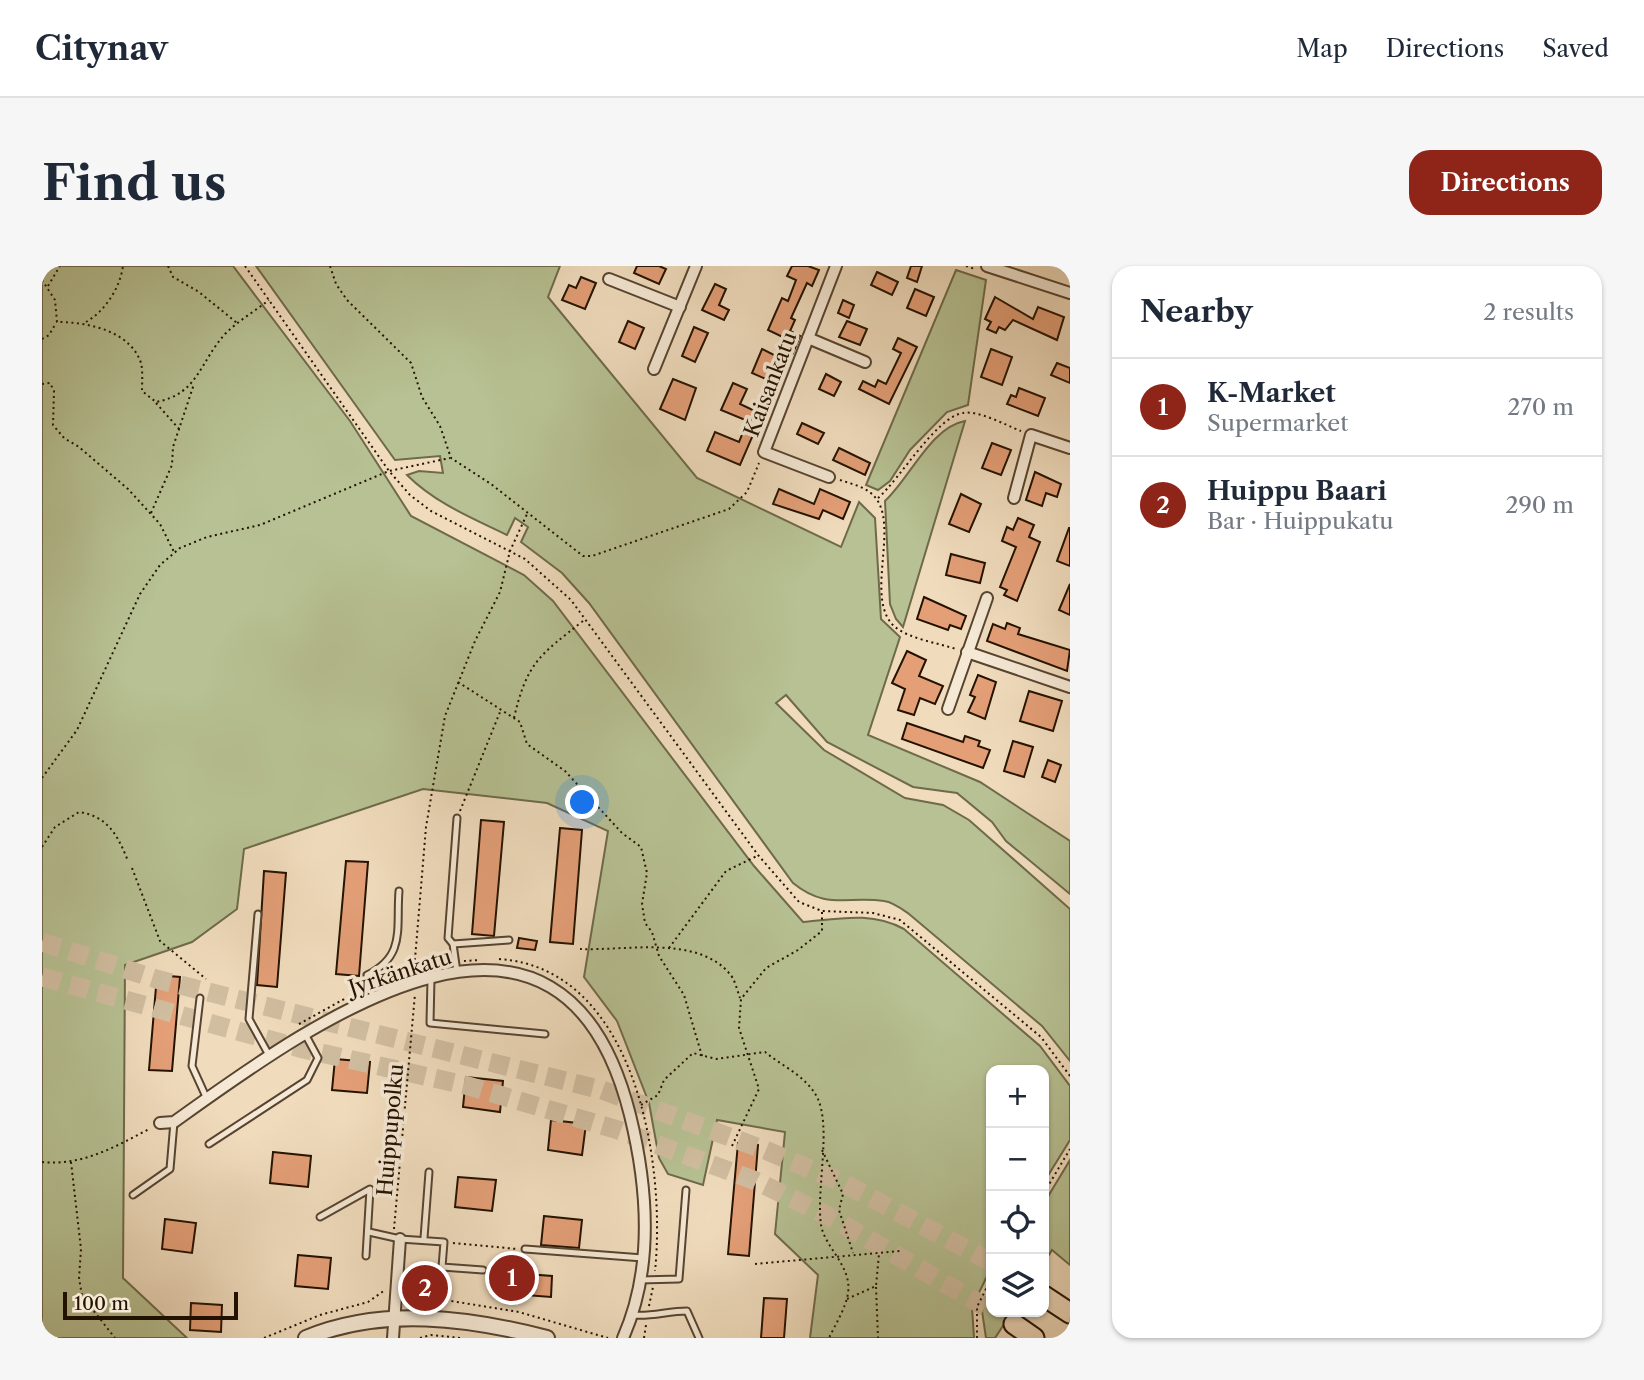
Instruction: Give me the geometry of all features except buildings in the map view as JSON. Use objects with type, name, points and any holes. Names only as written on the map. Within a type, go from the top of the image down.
[{"type":"highway","points":[[1049,1299],[1070,1313]]},
{"type":"highway","points":[[1014,1324],[1034,1338]]},
{"type":"street","points":[[654,369],[696,266]]},
{"type":"street","name":"Kaisankatu","points":[[829,477],[764,452],[836,266]]},
{"type":"street","points":[[987,266],[1070,293]]},
{"type":"street","points":[[609,279],[680,307]]},
{"type":"street","points":[[808,338],[865,362]]},
{"type":"street","points":[[1014,498],[1031,435],[1070,447]]},
{"type":"street","points":[[948,709],[987,598]]},
{"type":"street","points":[[967,652],[1070,687]]},
{"type":"street","name":"Jyrkänkatu","points":[[174,1122],[371,991],[412,978],[431,979],[456,967],[494,970],[544,983],[576,1005],[600,1037],[625,1096],[641,1158],[645,1193],[643,1258],[633,1315],[623,1338]]},
{"type":"street","points":[[160,1123],[174,1122]]},
{"type":"street","points":[[393,1338],[395,1238]]},
{"type":"street","points":[[306,1338],[354,1325],[395,1319],[460,1320],[547,1338]]},
{"type":"lane","points":[[456,967],[453,944],[448,938],[457,818]]},
{"type":"lane","points":[[371,991],[367,975],[382,968],[395,954],[399,891]]},
{"type":"lane","points":[[258,914],[249,1019],[270,1057]]},
{"type":"lane","points":[[453,944],[509,940]]},
{"type":"lane","points":[[431,979],[430,1023],[545,1034]]},
{"type":"lane","points":[[200,998],[192,1066],[207,1099]]},
{"type":"lane","points":[[209,1144],[307,1080],[318,1058],[305,1034]]},
{"type":"lane","points":[[133,1195],[170,1169],[174,1122]]},
{"type":"lane","points":[[424,1238],[429,1172]]},
{"type":"lane","points":[[320,1217],[370,1189],[366,1256]]},
{"type":"lane","points":[[640,1280],[679,1279],[686,1190]]},
{"type":"lane","points":[[369,1232],[395,1238],[424,1238],[444,1242],[442,1267],[483,1270]]},
{"type":"lane","points":[[525,1249],[643,1258]]},
{"type":"lane","points":[[633,1315],[648,1317],[662,1311],[687,1311],[699,1338]]},
{"type":"path","points":[[47,287],[60,266]]},
{"type":"path","points":[[85,322],[94,317],[116,290],[123,266]]},
{"type":"path","points":[[168,266],[173,277],[199,292],[238,324]]},
{"type":"path","points":[[245,266],[389,471],[410,495],[431,511],[510,551],[546,576],[584,620],[758,855],[799,902],[821,911],[873,913],[900,920],[1041,1037],[1070,1076]]},
{"type":"path","points":[[330,266],[346,300],[411,363],[422,397],[440,426],[452,458],[574,551],[592,556],[729,509],[747,492],[764,452]]},
{"type":"path","points":[[42,280],[55,300],[57,322],[49,335],[42,339]]},
{"type":"path","points":[[151,514],[172,465],[173,447],[194,383],[210,352],[238,324],[270,299]]},
{"type":"path","points":[[57,322],[85,322],[103,328],[129,346],[141,363],[142,391],[156,402],[159,410],[180,430]]},
{"type":"path","points":[[42,384],[50,383],[54,391],[53,425],[58,432],[128,489],[160,524],[174,553]]},
{"type":"path","points":[[156,402],[173,399],[194,383]]},
{"type":"path","points":[[877,499],[894,484],[916,452],[952,416],[965,412],[1031,435]]},
{"type":"path","points":[[42,778],[77,730],[140,594],[160,565],[174,553],[207,537],[260,524],[312,505],[389,471],[452,458]]},
{"type":"path","points":[[829,477],[857,485],[877,499],[883,517],[883,600],[889,620],[902,631],[967,652]]},
{"type":"path","name":"Huippupolku","points":[[395,1238],[416,996],[412,978],[436,752],[457,681],[500,592],[510,551],[527,513]]},
{"type":"path","points":[[513,719],[520,690],[538,656],[584,620]]},
{"type":"path","points":[[457,681],[520,722],[527,744],[565,771],[622,833],[641,847],[648,873],[642,904],[645,923],[659,956],[684,995],[702,1055]]},
{"type":"path","points":[[457,818],[500,711]]},
{"type":"path","points":[[42,847],[55,827],[79,812],[91,814],[111,828],[128,861]]},
{"type":"path","points":[[669,948],[726,871],[758,855]]},
{"type":"path","points":[[132,868],[160,941],[206,979]]},
{"type":"path","points":[[741,999],[766,968],[798,950],[822,931],[821,911]]},
{"type":"path","points":[[580,949],[617,950],[656,945],[714,961],[731,974],[741,999],[739,1028],[759,1089],[733,1146]]},
{"type":"path","points":[[456,967],[485,959]]},
{"type":"path","points":[[492,959],[522,962],[551,973],[588,1001],[604,1020],[621,1050],[651,1145],[657,1192],[654,1281],[644,1338]]},
{"type":"path","points":[[292,1028],[371,991],[412,978]]},
{"type":"path","points":[[640,1106],[658,1095],[664,1080],[693,1053],[716,1059],[765,1052],[791,1069],[817,1097],[824,1118],[818,1190],[821,1228],[826,1243],[839,1255],[849,1292],[829,1338]]},
{"type":"path","points":[[42,1162],[71,1161],[115,1148],[160,1123]]},
{"type":"path","points":[[822,1149],[843,1194],[839,1210],[853,1254]]},
{"type":"path","points":[[1045,1191],[1070,1149]]},
{"type":"path","points":[[71,1161],[81,1248],[79,1278],[82,1296],[115,1338]]},
{"type":"path","points":[[444,1242],[525,1249]]},
{"type":"path","points":[[755,1264],[901,1251]]},
{"type":"path","points":[[878,1338],[876,1286],[879,1252]]},
{"type":"path","points":[[845,1300],[876,1286]]},
{"type":"path","points":[[977,1338],[977,1307],[986,1289]]},
{"type":"path","points":[[584,1338],[585,1334]]},
{"type":"path","points":[[419,1338],[430,1335],[461,1338]]},
{"type":"green space","points":[[42,266],[233,266],[350,421],[411,516],[524,575],[553,601],[754,866],[803,922],[867,918],[892,923],[904,929],[1040,1046],[1070,1086],[1070,1140],[1049,1174],[1049,1065],[986,1065],[986,1278],[972,1307],[974,1338],[810,1338],[818,1275],[775,1234],[785,1132],[717,1120],[703,1185],[668,1174],[659,1158],[649,1103],[617,1021],[584,977],[608,831],[547,803],[423,789],[244,849],[237,909],[192,942],[125,965],[123,1278],[187,1338],[42,1338]]},
{"type":"green space","points":[[256,266],[560,266],[548,297],[697,478],[841,547],[859,502],[875,518],[881,619],[900,637],[868,735],[980,782],[1070,841],[1070,894],[1006,841],[992,822],[957,793],[913,787],[827,742],[786,695],[776,703],[824,750],[905,798],[943,805],[969,820],[1070,909],[1070,1061],[1042,1026],[900,908],[884,901],[827,899],[805,891],[793,883],[589,603],[562,573],[521,542],[528,527],[515,518],[507,535],[442,502],[407,475],[419,471],[443,473],[440,456],[395,460]]},
{"type":"green space","points":[[956,270],[986,280],[968,405],[947,412],[910,450],[890,481],[878,490],[866,485]]},
{"type":"green space","points":[[965,421],[903,627],[896,619],[890,604],[885,501],[931,443],[953,425]]},
{"type":"green space","points":[[1070,1160],[1070,1265],[1052,1250],[1049,1255],[1049,1195]]},
{"type":"green space","points":[[986,1302],[986,1317],[1009,1317],[995,1338],[986,1338],[982,1311]]},
{"type":"tunnel","points":[[42,942],[156,979],[602,1090],[765,1150],[843,1183],[986,1259]]},
{"type":"tunnel","points":[[42,977],[303,1049],[465,1085],[618,1130],[756,1181],[830,1217],[986,1307]]},
{"type":"place","name":"K-Market","points":[[512,1278]]},
{"type":"place","name":"Huippu Baari","points":[[425,1288]]}]
